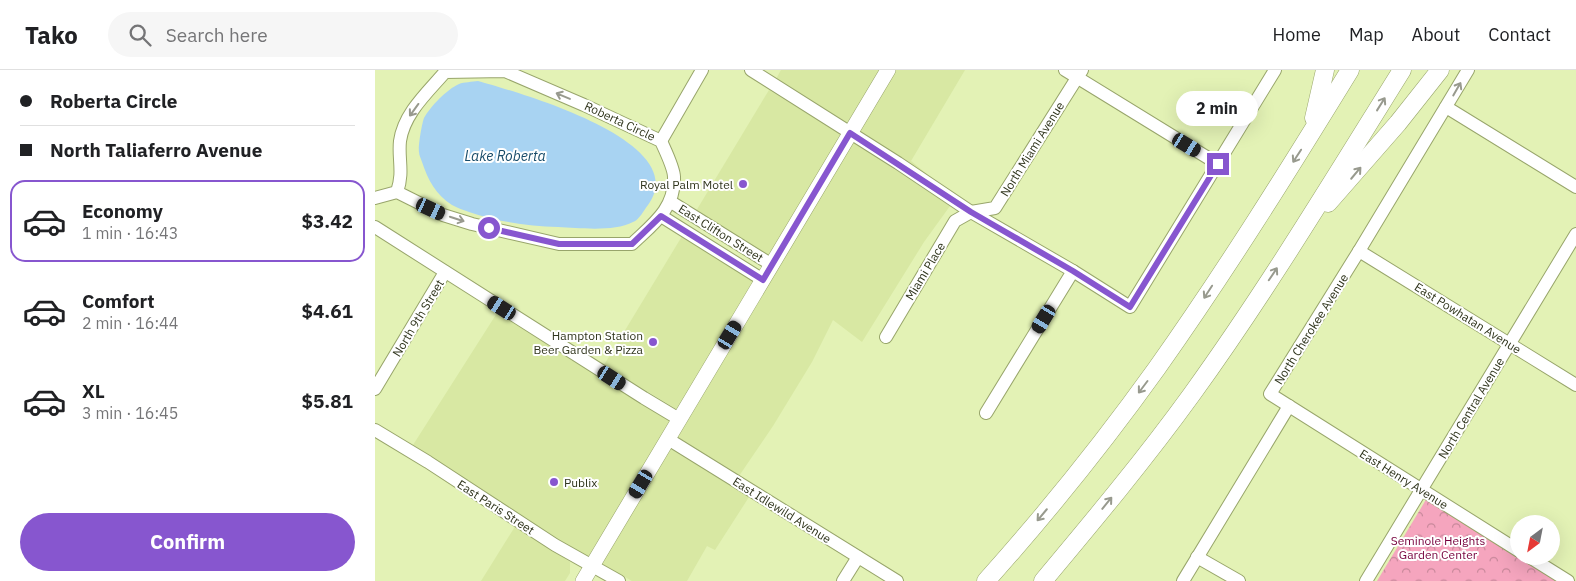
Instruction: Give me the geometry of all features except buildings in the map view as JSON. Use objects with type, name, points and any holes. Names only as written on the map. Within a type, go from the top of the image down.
[{"type":"highway","points":[[1308,138],[1319,101],[1325,70]]},
{"type":"highway","points":[[986,581],[1082,466],[1156,370],[1308,138],[1350,70]]},
{"type":"highway","points":[[1043,581],[1119,489],[1192,394],[1299,235],[1402,70]]},
{"type":"highway","points":[[1299,235],[1350,180],[1440,70]]},
{"type":"main road","points":[[583,581],[888,70]]},
{"type":"street","points":[[661,140],[702,70]]},
{"type":"street","points":[[751,70],[971,212],[1073,271],[1130,307],[1275,70]]},
{"type":"street","points":[[1065,70],[1079,74],[1218,164]]},
{"type":"street","name":"North Cherokee Avenue","points":[[1289,406],[1270,394],[1468,70]]},
{"type":"street","name":"Roberta Circle","points":[[443,71],[505,71],[661,140],[674,176],[671,202],[661,216],[632,244],[559,244],[472,224],[450,217],[397,192],[401,181],[401,141],[410,114],[443,71]]},
{"type":"street","name":"North Miami Avenue","points":[[971,212],[995,208],[1079,74]]},
{"type":"street","points":[[1446,108],[1576,188]]},
{"type":"street","points":[[375,198],[397,192]]},
{"type":"street","name":"East Clifton Street","points":[[671,202],[772,264]]},
{"type":"street","name":"Miami Place","points":[[886,337],[955,221],[971,212]]},
{"type":"street","name":"East Clifton Street","points":[[661,216],[763,280]]},
{"type":"street","points":[[375,227],[679,419]]},
{"type":"street","name":"North Central Avenue","points":[[1366,581],[1576,234]]},
{"type":"street","name":"East Powhatan Avenue","points":[[1359,251],[1576,385]]},
{"type":"street","points":[[986,413],[1073,271]]},
{"type":"street","name":"North 9th Street","points":[[375,389],[445,272]]},
{"type":"street","points":[[1183,581],[1289,406]]},
{"type":"street","name":"East Henry Avenue","points":[[1289,406],[1510,544]]},
{"type":"street","name":"East Paris Street","points":[[375,430],[428,462],[555,545],[591,567],[619,581]]},
{"type":"street","name":"East Idlewild Avenue","points":[[668,439],[897,581]]},
{"type":"street","points":[[843,581],[858,557]]},
{"type":"street","points":[[1197,558],[1239,581]]},
{"type":"street","points":[[1542,565],[1568,581]]},
{"type":"shaded area","points":[[781,70],[881,70],[848,124],[776,79]]},
{"type":"shaded area","points":[[894,70],[965,70],[911,161],[933,179],[858,130]]},
{"type":"shaded area","points":[[769,90],[842,135],[767,262],[693,216]]},
{"type":"shaded area","points":[[852,141],[950,206],[924,242],[862,342],[833,320],[812,362],[773,426],[739,476],[676,436]]},
{"type":"shaded area","points":[[687,228],[760,273],[678,410],[604,365]]},
{"type":"shaded area","points":[[497,313],[671,421],[590,558],[558,540],[413,445]]},
{"type":"shaded area","points":[[669,448],[749,497],[715,550],[707,546],[687,581],[632,581],[600,563]]},
{"type":"shaded area","points":[[516,525],[570,562],[570,573],[565,581],[481,581]]},
{"type":"green space","name":"Seminole Heights Garden Center","points":[[1427,498],[1510,550],[1510,565],[1534,565],[1560,581],[1377,581]]},
{"type":"water","name":"Lake Roberta","points":[[478,81],[561,108],[595,123],[625,141],[647,160],[656,182],[648,205],[639,217],[625,225],[607,228],[536,226],[502,221],[480,215],[456,207],[446,201],[430,181],[420,156],[419,145],[423,121],[427,113],[449,90],[461,83]]},
{"type":"place","name":"Royal Palm Motel","points":[[743,184]]},
{"type":"place","name":"Hampton Station Beer Garden & Pizza","points":[[653,342]]},
{"type":"place","name":"Publix","points":[[554,482]]},
{"type":"route","points":[[489,228],[559,244],[632,244],[661,216],[763,280],[850,133],[971,212],[1073,271],[1130,307],[1218,164]]}]
